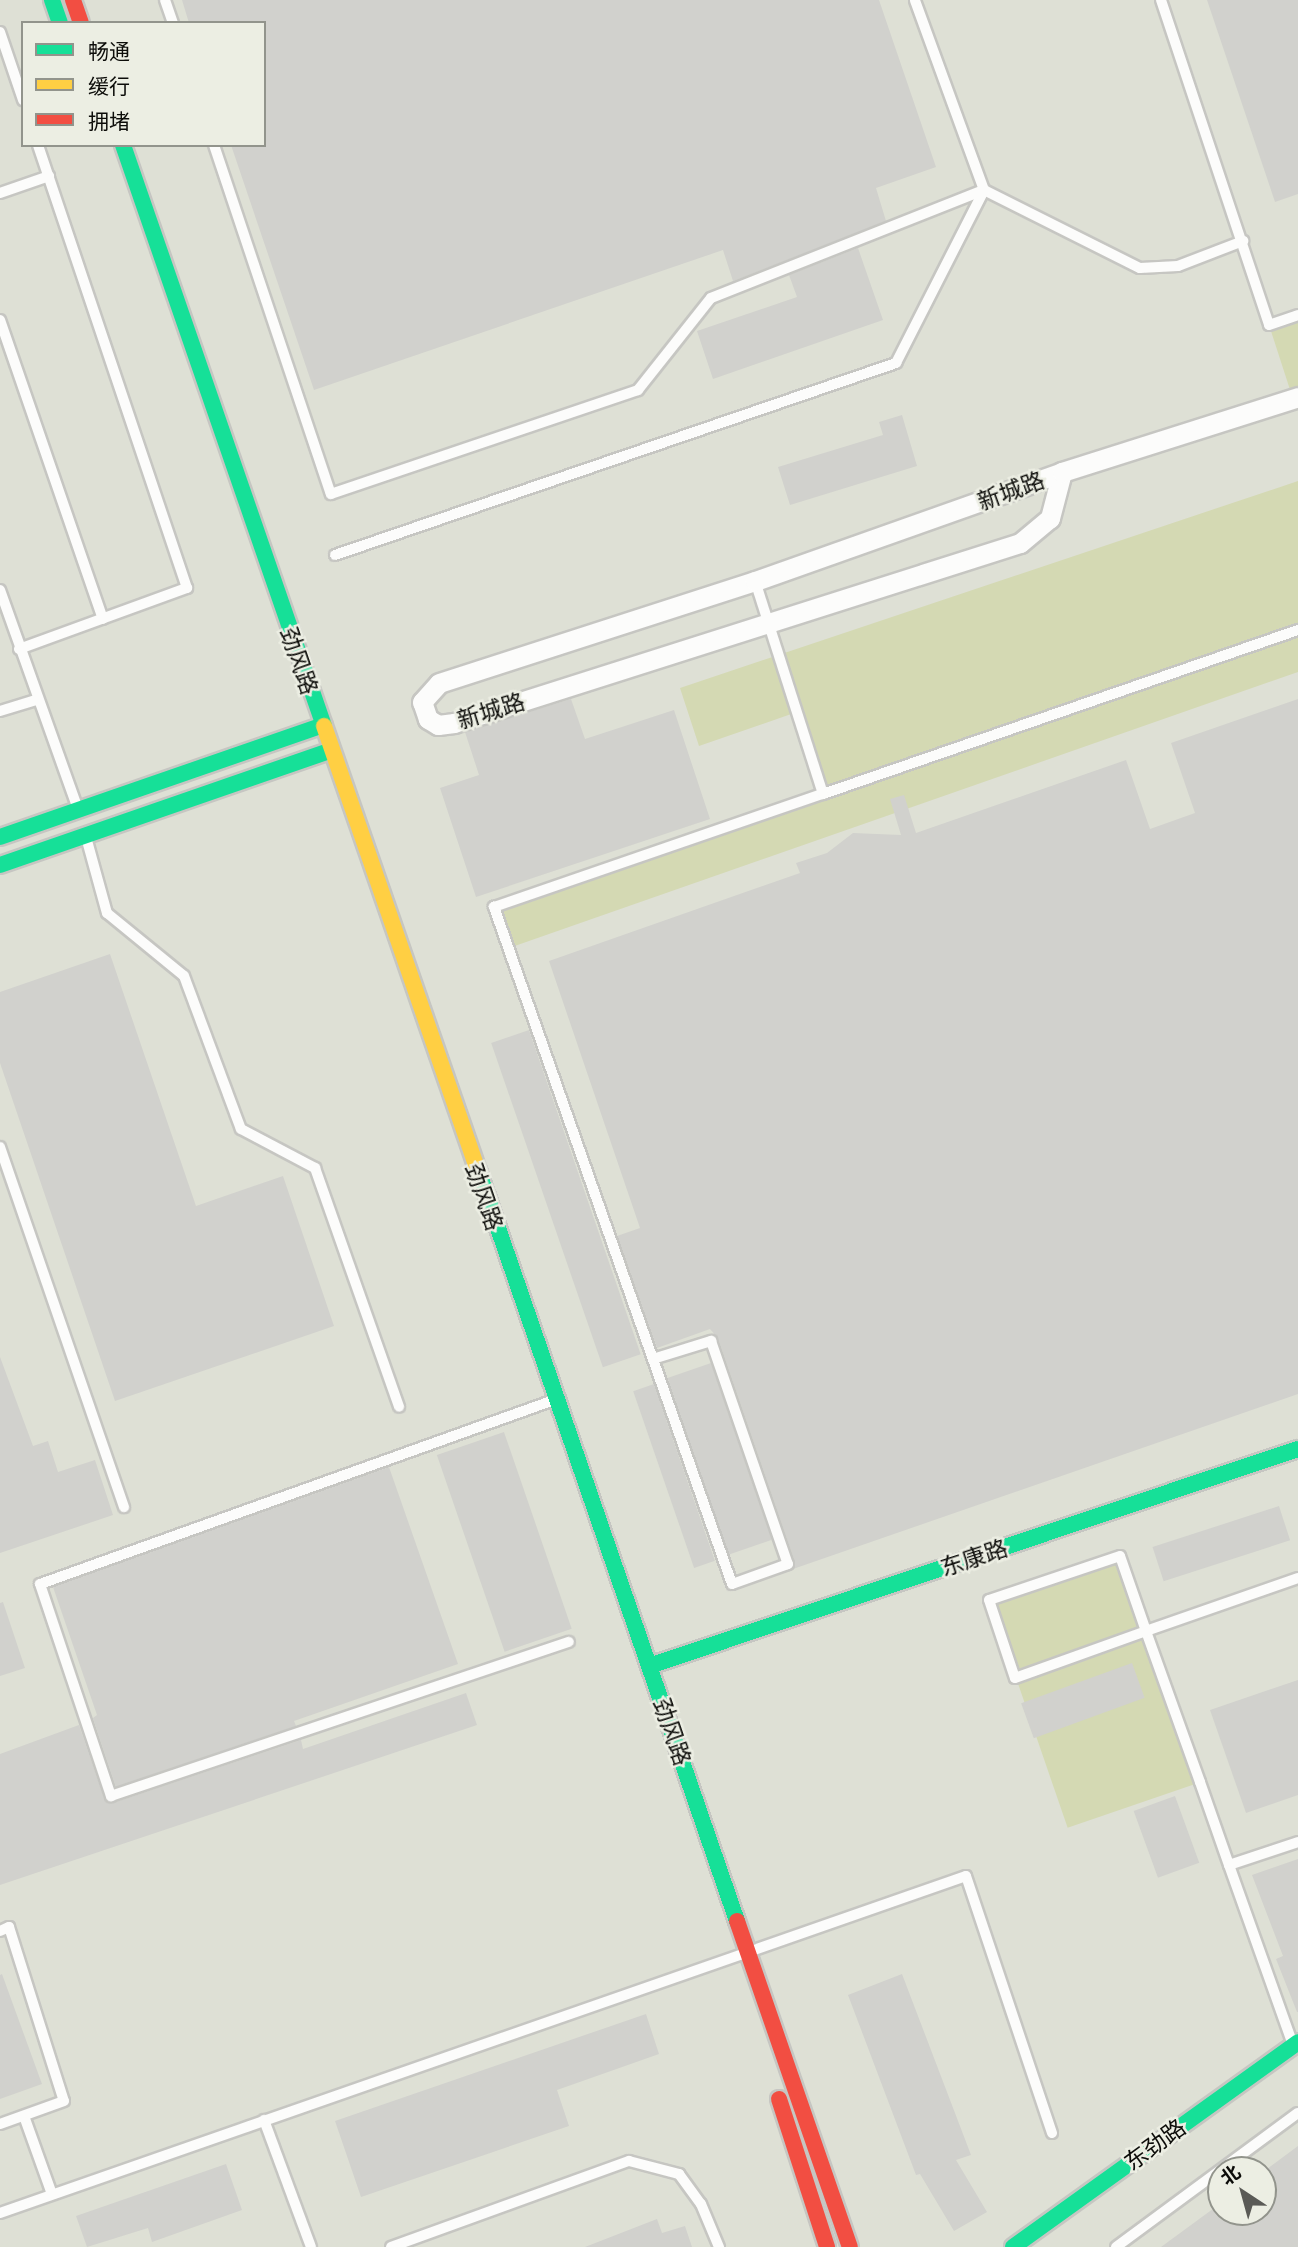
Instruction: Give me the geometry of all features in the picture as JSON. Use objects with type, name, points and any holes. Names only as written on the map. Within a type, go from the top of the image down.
[{"type":"street","points":[[52,0],[59,21]]},
{"type":"street","points":[[73,0],[80,21]]},
{"type":"street","name":"劲风路","points":[[124,147],[321,758],[555,1400],[749,1949],[850,2247]]},
{"type":"street","name":"新城路","points":[[1062,472],[1050,518],[1020,543],[454,723],[438,725],[428,719],[422,702],[439,683],[755,581],[1062,472],[1298,397]]},
{"type":"street","points":[[0,837],[310,725]]},
{"type":"street","points":[[0,865],[321,758]]},
{"type":"street","name":"东康路","points":[[649,1666],[1298,1449]]},
{"type":"street","name":"劲风路","points":[[640,1694],[762,2048]]},
{"type":"street","name":"东劲路","points":[[1013,2247],[1296,2044]]},
{"type":"street","points":[[775,2088],[827,2247]]},
{"type":"lane","points":[[165,0],[172,21]]},
{"type":"lane","points":[[915,0],[984,190],[1140,268],[1178,266],[1243,241]]},
{"type":"lane","points":[[1161,0],[1269,324],[1298,315]]},
{"type":"lane","points":[[0,32],[21,94]]},
{"type":"lane","points":[[19,649],[187,588],[39,147]]},
{"type":"lane","points":[[215,147],[331,494],[638,390],[711,298],[984,190]]},
{"type":"lane","points":[[0,193],[49,176]]},
{"type":"lane","points":[[335,555],[896,363],[984,190]]},
{"type":"lane","points":[[0,320],[103,619]]},
{"type":"lane","points":[[755,581],[823,793]]},
{"type":"lane","points":[[0,590],[36,700],[78,810],[107,913],[184,976],[241,1129],[315,1168],[399,1407]]},
{"type":"lane","points":[[656,1359],[711,1341],[788,1564],[732,1584],[656,1359],[494,907],[1298,630]]},
{"type":"lane","points":[[0,711],[36,700]]},
{"type":"lane","points":[[0,1147],[124,1507]]},
{"type":"lane","points":[[555,1400],[40,1584],[111,1796],[569,1642]]},
{"type":"lane","points":[[1296,2044],[1229,1866],[1146,1631],[1120,1556],[989,1600],[1015,1678],[1146,1631],[1298,1578]]},
{"type":"lane","points":[[1229,1866],[1298,1842]]},
{"type":"lane","points":[[0,2213],[749,1949],[967,1876],[1052,2133]]},
{"type":"lane","points":[[0,1931],[9,1927],[64,2101],[0,2124]]},
{"type":"lane","points":[[1116,2247],[1298,2113]]},
{"type":"lane","points":[[24,2116],[52,2194]]},
{"type":"lane","points":[[264,2120],[310,2247]]},
{"type":"lane","points":[[391,2247],[629,2161],[679,2174],[701,2204],[719,2247]]},
{"type":"shaded area","points":[[0,0],[1298,0],[1298,2247],[0,2247]]},
{"type":"green space","points":[[1298,315],[1298,397],[1293,399],[1269,325]]},
{"type":"green space","points":[[1298,481],[1298,672],[509,948],[494,907],[823,794],[797,712],[699,746],[680,688]]},
{"type":"green space","points":[[1120,1556],[1198,1783],[1068,1828],[990,1601]]},
{"type":"building","points":[[182,0],[879,0],[936,167],[876,188],[886,221],[733,281],[723,250],[314,390],[232,147],[266,147],[266,21],[188,21]]},
{"type":"building","points":[[1207,0],[1298,0],[1298,194],[1275,202]]},
{"type":"building","points":[[858,248],[883,320],[713,379],[697,331],[797,297],[789,275]]},
{"type":"building","points":[[902,415],[917,466],[790,505],[778,467],[883,435],[879,422]]},
{"type":"building","points":[[571,699],[585,739],[674,710],[710,819],[476,897],[440,788],[479,775],[465,732]]},
{"type":"building","points":[[1298,699],[1298,1394],[793,1569],[795,1562],[718,1338],[710,1329],[657,1348],[617,1236],[640,1228],[549,961],[800,873],[796,863],[827,853],[853,833],[901,835],[890,799],[904,795],[916,833],[1126,760],[1150,829],[1195,813],[1171,743]]},
{"type":"building","points":[[110,954],[196,1206],[283,1176],[334,1326],[115,1401],[0,1063],[0,992]]},
{"type":"building","points":[[529,1030],[641,1354],[603,1367],[491,1043]]},
{"type":"building","points":[[0,1357],[33,1446],[48,1441],[58,1472],[95,1460],[113,1515],[0,1553]]},
{"type":"building","points":[[711,1363],[772,1540],[728,1555],[668,1378]]},
{"type":"building","points":[[654,1384],[715,1561],[694,1568],[633,1391]]},
{"type":"building","points":[[504,1432],[572,1629],[505,1652],[437,1455]]},
{"type":"building","points":[[389,1467],[458,1664],[294,1721],[296,1726],[116,1787],[93,1718],[97,1715],[53,1587]]},
{"type":"building","points":[[1279,1506],[1290,1540],[1164,1581],[1153,1547]]},
{"type":"building","points":[[3,1602],[25,1668],[0,1676],[0,1603]]},
{"type":"building","points":[[1132,1663],[1145,1698],[1034,1738],[1021,1703]]},
{"type":"building","points":[[1298,1680],[1298,1795],[1246,1813],[1210,1710]]},
{"type":"building","points":[[466,1693],[477,1725],[0,1885],[0,1754],[79,1725],[104,1798],[113,1803],[301,1740],[303,1749]]},
{"type":"building","points":[[1175,1796],[1199,1863],[1158,1878],[1134,1811]]},
{"type":"building","points":[[1298,1859],[1297,2012],[1276,1959],[1283,1956],[1252,1875]]},
{"type":"building","points":[[2,1974],[42,2084],[0,2099],[0,1975]]},
{"type":"building","points":[[902,1974],[971,2155],[956,2160],[987,2212],[954,2231],[920,2174],[916,2175],[848,1995]]},
{"type":"building","points":[[646,2014],[659,2054],[557,2090],[569,2126],[361,2197],[335,2121]]},
{"type":"building","points":[[1298,2146],[1298,2247],[1161,2247],[1207,2213],[1207,2226],[1277,2226],[1277,2162]]},
{"type":"building","points":[[226,2164],[242,2210],[152,2242],[148,2228],[87,2247],[76,2216]]},
{"type":"building","points":[[657,2219],[662,2233],[685,2226],[692,2247],[585,2247]]},
{"type":"traffic: fast","points":[[52,0],[59,21]]},
{"type":"traffic: fast","points":[[124,147],[324,726]]},
{"type":"traffic: fast","points":[[0,837],[321,726]]},
{"type":"traffic: fast","points":[[0,865],[329,751]]},
{"type":"traffic: fast","points":[[479,1173],[737,1921]]},
{"type":"traffic: fast","points":[[649,1666],[1298,1449]]},
{"type":"traffic: fast","points":[[1013,2247],[1298,2042]]},
{"type":"traffic: slow","points":[[324,726],[479,1173]]},
{"type":"traffic: jam","points":[[73,0],[80,21]]},
{"type":"traffic: jam","points":[[737,1921],[850,2247]]},
{"type":"traffic: jam","points":[[779,2099],[827,2247]]}]
